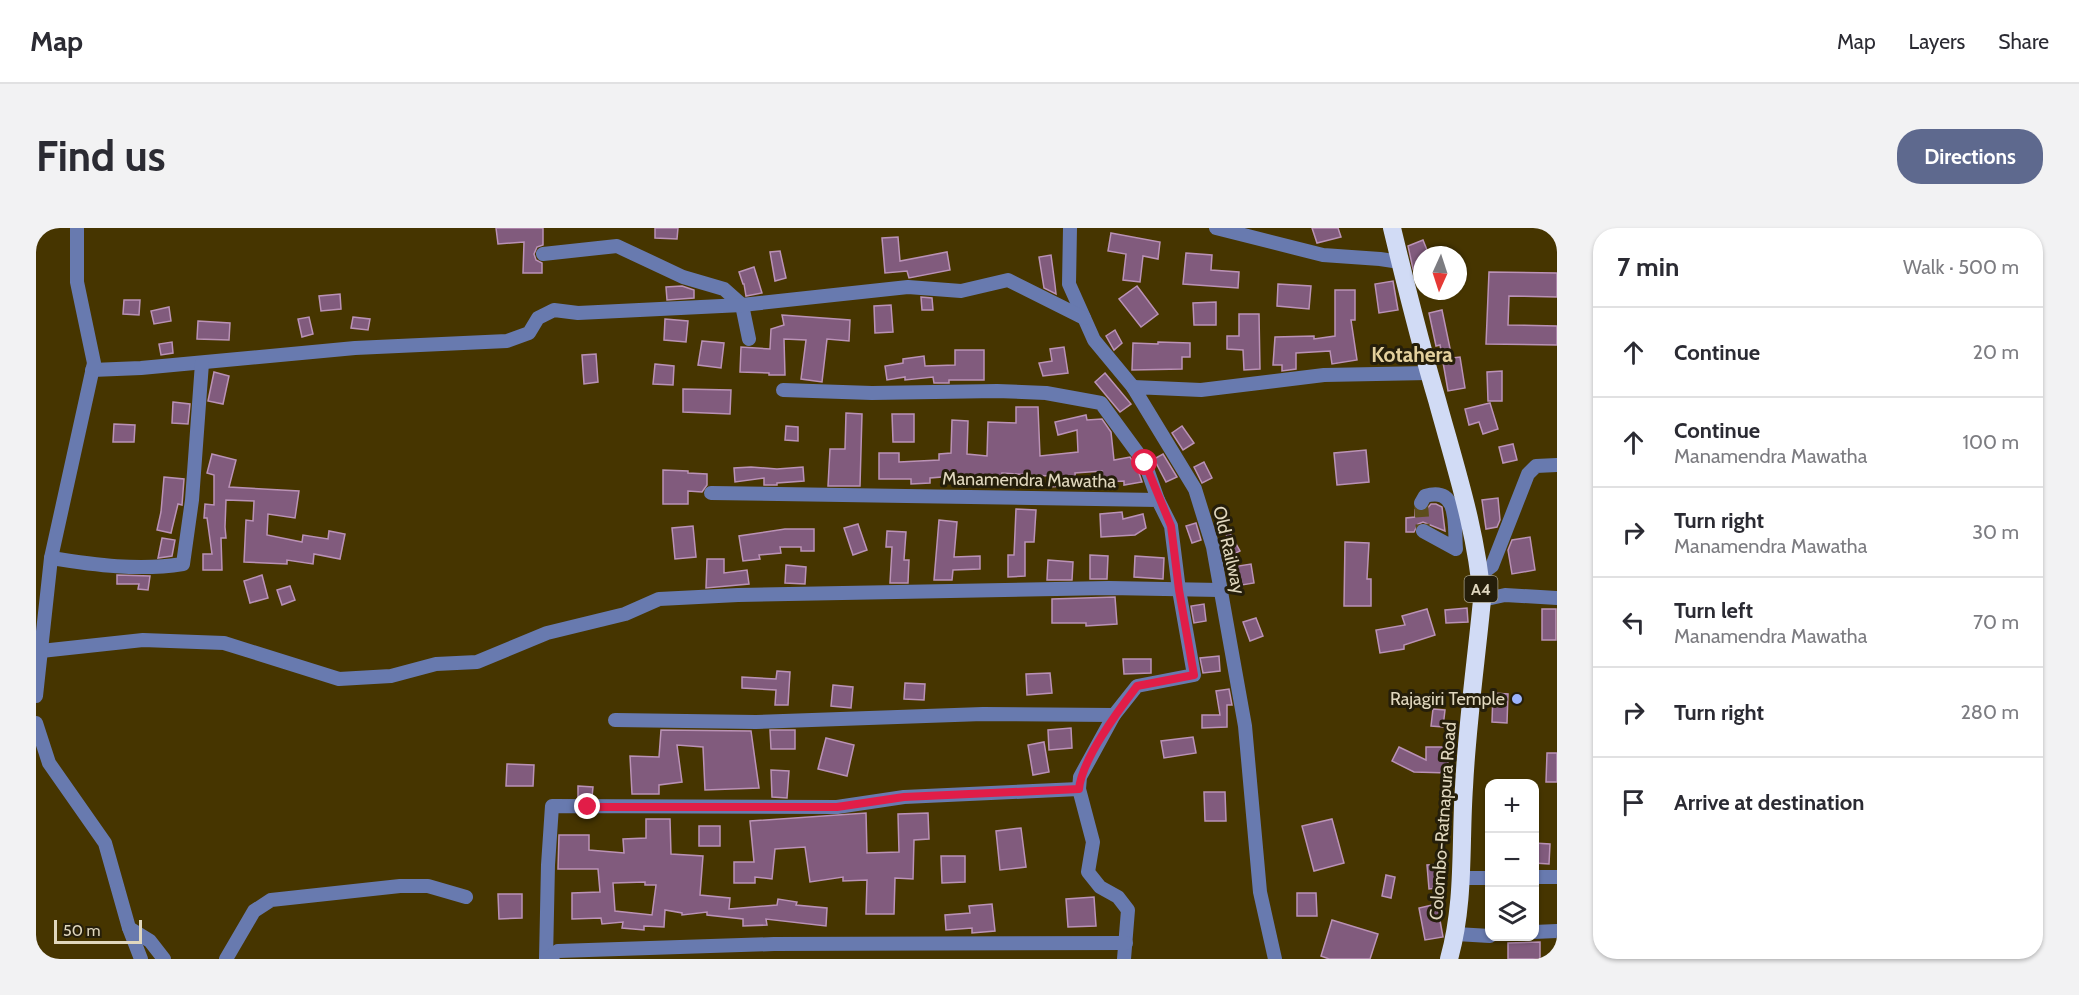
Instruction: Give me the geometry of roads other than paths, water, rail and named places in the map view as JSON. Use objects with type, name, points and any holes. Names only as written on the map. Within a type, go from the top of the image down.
[{"type":"highway","name":"Colombo-Ratnapura Road","points":[[1392,228],[1429,373],[1467,506],[1479,568],[1482,600],[1463,787],[1462,878],[1456,934],[1449,959]]},
{"type":"street","points":[[36,696],[51,558],[94,363],[77,282],[77,228]]},
{"type":"street","points":[[1070,228],[1069,284],[1094,340],[1133,387],[1200,390],[1324,375],[1429,373]]},
{"type":"street","points":[[1216,228],[1323,255],[1400,262]]},
{"type":"street","points":[[543,254],[617,246],[683,277],[724,289],[742,305],[749,339]]},
{"type":"street","points":[[92,370],[202,363],[355,348],[507,342],[529,333],[538,318],[554,310],[578,313],[742,305],[908,287],[961,291],[1008,280],[1084,318]]},
{"type":"street","points":[[51,558],[104,566],[162,567],[183,564],[192,500],[202,363]]},
{"type":"street","name":"Old Railway","points":[[1133,387],[1195,489],[1213,548],[1245,726],[1260,892],[1275,959]]},
{"type":"street","points":[[783,390],[872,393],[997,391],[1046,393],[1101,403],[1145,463],[1158,500],[1171,526],[1179,590],[1194,675],[1137,686],[1114,715],[1080,777],[1079,789],[1092,842],[1088,872],[1100,887],[1118,897],[1128,910],[1124,959]]},
{"type":"street","points":[[1423,531],[1456,549],[1479,568],[1492,566],[1528,474],[1536,466],[1557,465]]},
{"type":"street","name":"Manamendra Mawatha","points":[[711,493],[1158,500]]},
{"type":"street","points":[[1421,503],[1425,496],[1434,494],[1448,499],[1452,506],[1456,549]]},
{"type":"street","points":[[41,651],[143,640],[225,643],[339,679],[391,676],[436,663],[477,662],[548,633],[625,614],[659,599],[762,594],[1108,588],[1220,590]]},
{"type":"street","points":[[1482,600],[1505,595],[1557,598]]},
{"type":"street","points":[[615,720],[756,722],[984,714],[1114,715]]},
{"type":"street","points":[[36,723],[49,763],[105,843],[129,928],[141,959]]},
{"type":"street","points":[[546,959],[552,806],[837,807],[904,797],[1079,789]]},
{"type":"street","points":[[1539,877],[1557,877]]},
{"type":"street","points":[[1462,878],[1485,878]]},
{"type":"street","points":[[226,959],[254,911],[271,900],[400,886],[428,886],[466,897]]},
{"type":"street","points":[[129,928],[150,941],[164,959]]},
{"type":"street","points":[[1539,932],[1557,932]]},
{"type":"street","points":[[1456,934],[1485,936]]},
{"type":"street","points":[[546,959],[558,951],[774,944],[1126,943]]},
{"type":"tunnel","points":[[1421,503],[1423,531]]},
{"type":"place","name":"Rajagiri Temple","points":[[1517,699]]},
{"type":"district","name":"Kotahera","points":[[1412,355]]}]
